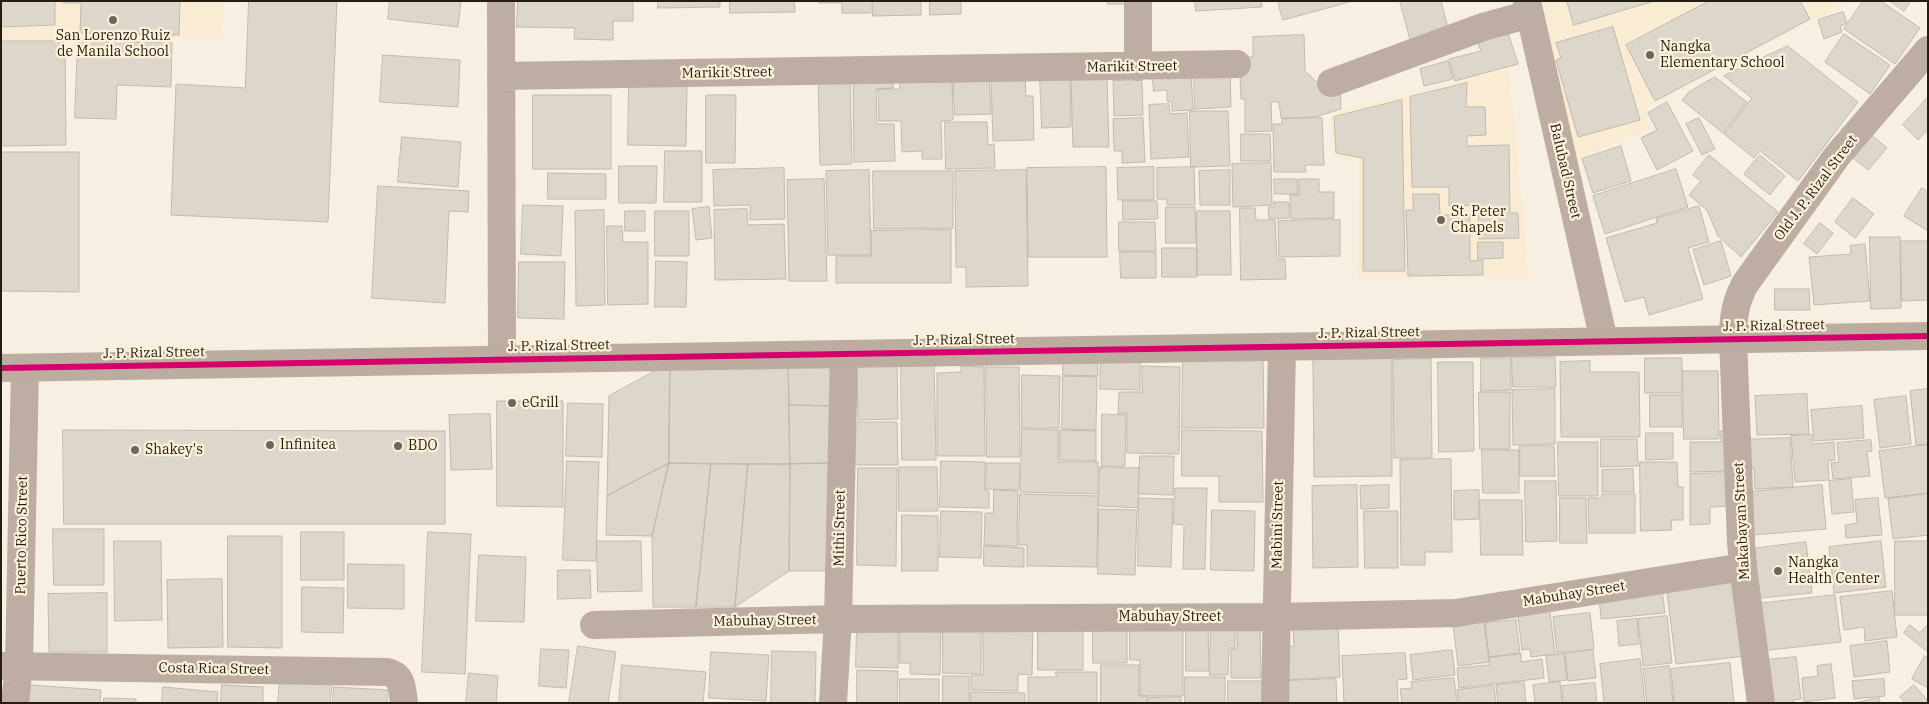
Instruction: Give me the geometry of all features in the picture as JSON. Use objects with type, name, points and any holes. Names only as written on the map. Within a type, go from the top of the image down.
[{"type":"main road","name":"J. P. Rizal Street","points":[[13,368],[1928,336]]},
{"type":"street","points":[[501,1],[502,359]]},
{"type":"street","points":[[1138,1],[1138,67]]},
{"type":"street","points":[[1331,83],[1483,27],[1528,8]]},
{"type":"street","name":"Balubad Street","points":[[1528,8],[1604,341]]},
{"type":"street","name":"Old J. P. Rizal Street","points":[[1733,339],[1733,318],[1738,299],[1745,284],[1837,156],[1928,50]]},
{"type":"street","name":"Marikit Street","points":[[501,76],[1237,64]]},
{"type":"street","name":"Makabayan Street","points":[[1733,339],[1742,566],[1761,703]]},
{"type":"street","name":"Mabini Street","points":[[1275,703],[1282,347]]},
{"type":"street","name":"Mithi Street","points":[[832,703],[838,619],[844,354]]},
{"type":"street","name":"Puerto Rico Street","points":[[13,368],[10,666],[15,703]]},
{"type":"street","name":"Mabuhay Street","points":[[594,625],[838,619],[1276,617],[1456,613],[1742,566]]},
{"type":"street","name":"Costa Rica Street","points":[[10,666],[387,672],[394,673],[401,680],[404,703]]},
{"type":"shaded area","name":"San Lorenzo Ruiz de Manila School","points":[[1,1],[224,1],[223,38],[1,40]]},
{"type":"shaded area","name":"Nangka Elementary School","points":[[1543,1],[1848,1],[1645,109],[1651,129],[1575,159]]},
{"type":"shaded area","name":"St. Peter Chapels","points":[[1509,69],[1529,278],[1358,278],[1359,162],[1333,157],[1330,114]]},
{"type":"building","points":[[1,1],[55,1],[55,25],[1,27]]},
{"type":"building","points":[[64,1],[180,1],[179,35],[80,33],[81,3],[64,3]]},
{"type":"building","points":[[249,1],[337,1],[328,222],[171,215],[176,84],[245,88]]},
{"type":"building","points":[[390,1],[461,1],[458,27],[388,19]]},
{"type":"building","points":[[518,1],[633,1],[633,21],[613,21],[613,40],[574,39],[575,28],[517,27]]},
{"type":"building","points":[[658,1],[720,1],[720,7],[658,8]]},
{"type":"building","points":[[730,1],[794,1],[795,12],[730,13]]},
{"type":"building","points":[[819,1],[871,1],[871,13],[842,13],[842,3],[819,3]]},
{"type":"building","points":[[873,1],[921,1],[921,15],[873,16]]},
{"type":"building","points":[[930,1],[961,1],[961,14],[930,15]]},
{"type":"building","points":[[1108,1],[1132,1],[1132,4],[1108,4]]},
{"type":"building","points":[[1195,1],[1261,1],[1262,7],[1196,11]]},
{"type":"building","points":[[1278,1],[1353,1],[1283,20]]},
{"type":"building","points":[[1400,1],[1441,1],[1449,32],[1411,42]]},
{"type":"building","points":[[1567,1],[1654,1],[1574,25]]},
{"type":"building","points":[[1709,1],[1800,1],[1810,19],[1655,101],[1626,45]]},
{"type":"building","points":[[1863,1],[1881,1],[1920,28],[1895,64],[1844,29]]},
{"type":"building","points":[[1890,1],[1911,1],[1904,11]]},
{"type":"building","points":[[1843,12],[1847,23],[1840,26],[1842,32],[1824,39],[1818,20]]},
{"type":"building","points":[[1613,27],[1640,120],[1578,137],[1556,60],[1561,58],[1556,43]]},
{"type":"building","points":[[1507,30],[1518,64],[1455,81],[1449,59],[1481,51],[1476,38]]},
{"type":"building","points":[[1844,34],[1890,65],[1870,94],[1825,62]]},
{"type":"building","points":[[1304,35],[1305,71],[1321,86],[1340,85],[1341,109],[1315,117],[1281,118],[1279,102],[1271,102],[1272,131],[1245,132],[1245,99],[1241,99],[1239,57],[1253,57],[1253,37]]},
{"type":"building","points":[[78,40],[172,43],[171,87],[117,85],[116,119],[75,118]]},
{"type":"building","points":[[1,41],[65,41],[66,145],[1,146]]},
{"type":"building","points":[[1788,46],[1858,102],[1798,181],[1760,151],[1754,158],[1724,134],[1752,98],[1724,76]]},
{"type":"building","points":[[383,55],[460,60],[458,107],[380,102]]},
{"type":"building","points":[[1448,61],[1453,79],[1424,86],[1420,69]]},
{"type":"building","points":[[1194,71],[1230,71],[1231,107],[1195,109]]},
{"type":"building","points":[[1152,72],[1191,72],[1193,110],[1172,111],[1172,102],[1167,101],[1167,90],[1154,91]]},
{"type":"building","points":[[893,73],[893,88],[876,89],[877,124],[894,124],[895,161],[854,162],[853,74]]},
{"type":"building","points":[[953,74],[989,74],[991,114],[955,115]]},
{"type":"building","points":[[850,75],[852,164],[820,165],[818,76]]},
{"type":"building","points":[[1025,75],[1026,96],[1033,96],[1034,140],[993,141],[991,76]]},
{"type":"building","points":[[1040,76],[1070,76],[1071,127],[1042,128]]},
{"type":"building","points":[[1715,77],[1747,102],[1723,133],[1682,100],[1689,92]]},
{"type":"building","points":[[952,78],[953,120],[941,121],[942,159],[922,159],[922,151],[902,152],[901,121],[879,121],[878,89],[900,89],[899,79]]},
{"type":"building","points":[[1107,79],[1109,147],[1073,147],[1071,80]]},
{"type":"building","points":[[1142,80],[1143,115],[1114,116],[1113,81]]},
{"type":"building","points":[[629,83],[687,84],[686,146],[628,145]]},
{"type":"building","points":[[1467,83],[1466,107],[1485,107],[1486,135],[1467,136],[1467,146],[1509,145],[1510,213],[1518,213],[1519,238],[1479,239],[1478,205],[1449,206],[1449,187],[1412,187],[1410,97]]},
{"type":"building","points":[[533,95],[611,95],[611,169],[533,169]]},
{"type":"building","points":[[706,95],[736,95],[735,163],[706,163]]},
{"type":"building","points":[[1928,97],[1928,129],[1918,140],[1903,125]]},
{"type":"building","points":[[1402,100],[1405,271],[1363,271],[1363,158],[1336,153],[1334,117]]},
{"type":"building","points":[[1667,102],[1693,151],[1657,170],[1641,138],[1657,130],[1648,113]]},
{"type":"building","points":[[1169,104],[1170,114],[1187,113],[1189,157],[1151,159],[1149,105]]},
{"type":"building","points":[[1190,111],[1228,111],[1230,166],[1191,167]]},
{"type":"building","points":[[1143,118],[1145,162],[1122,163],[1122,151],[1114,151],[1113,119]]},
{"type":"building","points":[[1322,118],[1324,165],[1305,165],[1306,172],[1274,172],[1273,124],[1282,124],[1282,119]]},
{"type":"building","points":[[1699,118],[1715,149],[1702,155],[1686,124]]},
{"type":"building","points":[[945,122],[987,122],[988,145],[994,144],[995,168],[946,169]]},
{"type":"building","points":[[1868,132],[1887,148],[1868,170],[1849,155]]},
{"type":"building","points":[[1241,134],[1270,134],[1271,161],[1241,161]]},
{"type":"building","points":[[402,137],[461,142],[458,187],[398,182]]},
{"type":"building","points":[[1621,146],[1631,181],[1593,193],[1582,159]]},
{"type":"building","points":[[665,151],[702,151],[702,202],[664,202]]},
{"type":"building","points":[[1,152],[79,152],[79,292],[1,291]]},
{"type":"building","points":[[1709,155],[1778,212],[1741,257],[1718,236],[1707,210],[1689,195],[1701,181],[1693,175]]},
{"type":"building","points":[[1760,155],[1785,176],[1770,195],[1744,174]]},
{"type":"building","points":[[1271,163],[1272,205],[1233,207],[1232,164]]},
{"type":"building","points":[[619,166],[657,166],[656,203],[619,203]]},
{"type":"building","points":[[1106,167],[1107,257],[1028,257],[1027,168]]},
{"type":"building","points":[[1154,167],[1154,200],[1118,200],[1117,168]]},
{"type":"building","points":[[1194,167],[1195,205],[1167,205],[1167,199],[1157,199],[1157,168]]},
{"type":"building","points":[[784,168],[785,219],[750,220],[750,205],[714,206],[713,170]]},
{"type":"building","points":[[1676,169],[1688,207],[1605,234],[1593,196]]},
{"type":"building","points":[[869,170],[871,255],[828,255],[826,171]]},
{"type":"building","points":[[1026,170],[1028,286],[966,287],[966,267],[956,267],[955,171]]},
{"type":"building","points":[[1230,170],[1230,205],[1200,205],[1199,171]]},
{"type":"building","points":[[873,171],[953,171],[953,228],[874,229]]},
{"type":"building","points":[[548,173],[606,174],[606,199],[548,199]]},
{"type":"building","points":[[824,179],[827,281],[789,281],[787,180]]},
{"type":"building","points":[[1274,179],[1297,179],[1298,194],[1275,194]]},
{"type":"building","points":[[1299,179],[1319,179],[1319,192],[1334,192],[1334,218],[1291,219],[1290,195],[1299,195]]},
{"type":"building","points":[[378,186],[469,191],[468,212],[449,211],[445,303],[372,298]]},
{"type":"building","points":[[1922,188],[1928,192],[1928,231],[1904,216]]},
{"type":"building","points":[[1413,194],[1439,194],[1440,215],[1470,215],[1470,261],[1483,260],[1483,275],[1408,276],[1406,210],[1413,210]]},
{"type":"building","points":[[1853,198],[1874,214],[1855,238],[1835,222]]},
{"type":"building","points":[[1123,201],[1157,201],[1158,219],[1123,220]]},
{"type":"building","points":[[1274,202],[1289,202],[1289,218],[1269,219],[1268,207],[1274,207]]},
{"type":"building","points":[[523,205],[563,206],[561,256],[521,254]]},
{"type":"building","points":[[1699,206],[1709,242],[1688,248],[1703,299],[1649,315],[1644,297],[1625,302],[1606,238],[1657,223],[1656,219]]},
{"type":"building","points":[[709,207],[712,238],[696,240],[692,209]]},
{"type":"building","points":[[1166,207],[1195,207],[1196,243],[1166,243]]},
{"type":"building","points":[[1240,208],[1255,208],[1256,220],[1275,220],[1277,259],[1285,259],[1286,279],[1241,280]]},
{"type":"building","points":[[747,209],[748,225],[784,224],[786,279],[715,280],[714,210]]},
{"type":"building","points":[[604,210],[605,305],[576,306],[575,211]]},
{"type":"building","points":[[625,211],[645,211],[645,231],[625,231]]},
{"type":"building","points":[[655,211],[689,211],[689,256],[655,256]]},
{"type":"building","points":[[1197,211],[1230,211],[1231,275],[1197,275]]},
{"type":"building","points":[[1340,220],[1340,256],[1279,257],[1278,221]]},
{"type":"building","points":[[1119,222],[1155,222],[1156,251],[1119,251]]},
{"type":"building","points":[[1820,223],[1833,233],[1817,254],[1804,244]]},
{"type":"building","points":[[607,226],[622,226],[623,242],[648,242],[648,304],[608,305]]},
{"type":"building","points":[[951,230],[951,283],[836,283],[836,256],[871,256],[871,231]]},
{"type":"building","points":[[1870,237],[1900,237],[1901,308],[1871,309]]},
{"type":"building","points":[[1721,241],[1731,276],[1704,285],[1693,250]]},
{"type":"building","points":[[1901,241],[1928,241],[1928,300],[1902,301]]},
{"type":"building","points":[[1478,242],[1503,242],[1503,258],[1478,259]]},
{"type":"building","points":[[1865,244],[1870,301],[1814,305],[1809,257],[1851,254],[1850,246]]},
{"type":"building","points":[[1162,248],[1197,248],[1197,277],[1162,277]]},
{"type":"building","points":[[1120,252],[1156,252],[1156,278],[1121,278]]},
{"type":"building","points":[[656,261],[687,262],[686,307],[655,307]]},
{"type":"building","points":[[519,262],[565,262],[564,319],[518,318]]},
{"type":"building","points":[[1775,289],[1809,289],[1810,310],[1775,310]]},
{"type":"building","points":[[1183,353],[1263,354],[1264,428],[1182,428]]},
{"type":"building","points":[[1063,354],[1097,354],[1098,376],[1063,375]]},
{"type":"building","points":[[1101,356],[1140,356],[1140,390],[1100,389]]},
{"type":"building","points":[[1512,357],[1555,357],[1556,387],[1513,387]]},
{"type":"building","points":[[1481,358],[1511,358],[1511,390],[1481,391]]},
{"type":"building","points":[[1645,358],[1682,358],[1682,393],[1645,393]]},
{"type":"building","points":[[901,359],[934,359],[936,460],[902,460]]},
{"type":"building","points":[[1392,359],[1392,476],[1314,477],[1313,360]]},
{"type":"building","points":[[1431,359],[1432,458],[1394,458],[1393,360]]},
{"type":"building","points":[[835,361],[835,406],[789,405],[788,363]]},
{"type":"building","points":[[1590,361],[1590,372],[1639,372],[1640,437],[1561,437],[1560,362]]},
{"type":"building","points":[[1438,362],[1473,362],[1474,451],[1439,452]]},
{"type":"building","points":[[670,363],[788,363],[790,464],[669,463]]},
{"type":"building","points":[[670,363],[669,463],[607,496],[609,396]]},
{"type":"building","points":[[897,366],[898,419],[858,420],[857,367]]},
{"type":"building","points":[[961,366],[984,367],[985,456],[937,456],[937,373],[961,372]]},
{"type":"building","points":[[1142,366],[1180,367],[1179,454],[1127,453],[1127,413],[1118,414],[1119,392],[1142,392]]},
{"type":"building","points":[[986,367],[1019,367],[1020,457],[987,457]]},
{"type":"building","points":[[1683,371],[1718,371],[1719,439],[1684,439]]},
{"type":"building","points":[[1022,375],[1060,376],[1059,428],[1022,428]]},
{"type":"building","points":[[1063,376],[1097,377],[1096,430],[1062,429]]},
{"type":"building","points":[[1555,389],[1555,444],[1513,445],[1512,390]]},
{"type":"building","points":[[1928,389],[1928,444],[1916,445],[1910,391]]},
{"type":"building","points":[[1479,392],[1510,392],[1510,449],[1480,449]]},
{"type":"building","points":[[1807,394],[1809,434],[1757,435],[1755,396]]},
{"type":"building","points":[[1650,395],[1682,395],[1682,427],[1650,427]]},
{"type":"building","points":[[1906,396],[1911,444],[1880,448],[1874,400]]},
{"type":"building","points":[[497,401],[563,401],[563,507],[497,506]]},
{"type":"building","points":[[568,403],[603,404],[602,457],[566,456]]},
{"type":"building","points":[[789,405],[835,406],[836,463],[790,464]]},
{"type":"building","points":[[1862,406],[1864,438],[1814,441],[1811,410]]},
{"type":"building","points":[[490,414],[492,469],[451,470],[449,415]]},
{"type":"building","points":[[1102,414],[1126,415],[1125,466],[1102,466]]},
{"type":"building","points":[[854,422],[897,422],[898,465],[854,465]]},
{"type":"building","points":[[1022,429],[1058,430],[1058,462],[1098,462],[1098,494],[1021,492]]},
{"type":"building","points":[[63,430],[445,431],[445,524],[64,524]]},
{"type":"building","points":[[1060,430],[1096,431],[1096,461],[1060,460]]},
{"type":"building","points":[[1182,430],[1262,431],[1263,502],[1219,502],[1219,476],[1182,476]]},
{"type":"building","points":[[1720,431],[1735,431],[1735,471],[1690,472],[1690,442],[1721,442]]},
{"type":"building","points":[[1646,433],[1673,433],[1673,459],[1646,460]]},
{"type":"building","points":[[1812,435],[1812,444],[1834,442],[1835,460],[1828,461],[1829,480],[1795,482],[1791,436]]},
{"type":"building","points":[[1790,438],[1793,487],[1755,489],[1754,468],[1743,468],[1742,440]]},
{"type":"building","points":[[1601,439],[1637,439],[1638,466],[1601,467]]},
{"type":"building","points":[[1871,440],[1872,451],[1867,452],[1870,476],[1833,479],[1831,463],[1839,462],[1837,443]]},
{"type":"building","points":[[1558,442],[1598,442],[1598,496],[1559,496]]},
{"type":"building","points":[[1928,445],[1928,493],[1885,498],[1879,451]]},
{"type":"building","points":[[1520,446],[1554,446],[1555,476],[1520,476]]},
{"type":"building","points":[[1482,450],[1519,450],[1519,493],[1483,493]]},
{"type":"building","points":[[1140,456],[1174,456],[1173,495],[1139,494]]},
{"type":"building","points":[[1451,459],[1452,552],[1425,552],[1425,565],[1401,565],[1400,460]]},
{"type":"building","points":[[567,461],[599,462],[596,561],[563,560]]},
{"type":"building","points":[[941,461],[985,462],[985,491],[989,491],[989,508],[940,507]]},
{"type":"building","points":[[1640,462],[1677,462],[1678,487],[1683,487],[1683,520],[1671,520],[1672,530],[1641,531]]},
{"type":"building","points":[[669,463],[711,464],[696,607],[653,607],[652,536]]},
{"type":"building","points":[[669,463],[652,536],[606,535],[607,496]]},
{"type":"building","points":[[836,463],[836,571],[789,571],[790,464]]},
{"type":"building","points":[[987,463],[1020,463],[1019,490],[986,489]]},
{"type":"building","points":[[711,464],[748,464],[735,607],[696,607]]},
{"type":"building","points":[[748,464],[790,464],[789,571],[735,607]]},
{"type":"building","points":[[899,467],[937,467],[938,511],[899,511]]},
{"type":"building","points":[[1100,467],[1139,468],[1138,508],[1099,506]]},
{"type":"building","points":[[858,468],[897,468],[896,566],[857,565]]},
{"type":"building","points":[[1633,469],[1634,492],[1602,492],[1602,470]]},
{"type":"building","points":[[1734,473],[1734,506],[1710,507],[1710,524],[1690,525],[1690,474]]},
{"type":"building","points":[[1851,479],[1854,512],[1832,514],[1829,481]]},
{"type":"building","points":[[1525,481],[1556,481],[1557,541],[1526,542]]},
{"type":"building","points":[[1357,485],[1358,567],[1313,568],[1312,486]]},
{"type":"building","points":[[1389,485],[1389,508],[1361,509],[1360,486]]},
{"type":"building","points":[[1822,485],[1826,529],[1753,535],[1749,492]]},
{"type":"building","points":[[1175,488],[1207,488],[1205,569],[1183,569],[1184,525],[1174,524]]},
{"type":"building","points":[[994,490],[1018,491],[1017,546],[984,545],[985,513],[993,513]]},
{"type":"building","points":[[1479,490],[1479,519],[1454,520],[1454,491]]},
{"type":"building","points":[[1020,494],[1098,496],[1097,567],[1027,566],[1027,545],[1019,545]]},
{"type":"building","points":[[1602,494],[1635,494],[1635,533],[1589,533],[1588,498],[1602,498]]},
{"type":"building","points":[[1928,494],[1928,535],[1893,539],[1888,499]]},
{"type":"building","points":[[1139,498],[1173,499],[1171,567],[1138,566]]},
{"type":"building","points":[[1560,498],[1586,498],[1587,543],[1560,543]]},
{"type":"building","points":[[1878,498],[1882,535],[1846,538],[1845,525],[1857,523],[1855,500]]},
{"type":"building","points":[[1480,500],[1522,500],[1523,555],[1481,555]]},
{"type":"building","points":[[1099,509],[1137,510],[1135,575],[1098,574]]},
{"type":"building","points":[[1212,510],[1255,511],[1254,571],[1211,570]]},
{"type":"building","points":[[941,511],[982,512],[981,558],[940,557]]},
{"type":"building","points":[[1364,511],[1398,511],[1398,568],[1365,568]]},
{"type":"building","points":[[902,515],[938,516],[938,571],[902,571]]},
{"type":"building","points":[[53,529],[104,529],[104,585],[54,585]]},
{"type":"building","points":[[301,532],[344,532],[344,580],[301,580]]},
{"type":"building","points":[[428,532],[471,534],[465,674],[422,672]]},
{"type":"building","points":[[228,536],[282,536],[282,648],[228,647]]},
{"type":"building","points":[[114,541],[161,541],[162,620],[115,621]]},
{"type":"building","points":[[597,541],[641,541],[642,591],[598,592]]},
{"type":"building","points":[[1881,541],[1886,587],[1834,593],[1829,547]]},
{"type":"building","points":[[1895,541],[1928,541],[1928,615],[1895,615]]},
{"type":"building","name":"Nangka Health Center","points":[[1806,542],[1812,593],[1750,599],[1744,550]]},
{"type":"building","points":[[984,546],[1024,548],[1024,567],[984,566]]},
{"type":"building","points":[[479,555],[526,557],[524,622],[476,621]]},
{"type":"building","points":[[348,564],[404,565],[404,609],[348,608]]},
{"type":"building","points":[[558,570],[590,570],[591,598],[558,599]]},
{"type":"building","points":[[1736,578],[1745,656],[1676,664],[1666,585]]},
{"type":"building","points":[[222,579],[223,647],[168,648],[167,580]]},
{"type":"building","points":[[302,587],[344,588],[343,633],[302,632]]},
{"type":"building","points":[[1662,590],[1665,613],[1601,619],[1599,596]]},
{"type":"building","points":[[1892,591],[1897,637],[1865,641],[1864,627],[1844,630],[1840,597]]},
{"type":"building","points":[[107,593],[107,652],[49,652],[48,594]]},
{"type":"building","points":[[1835,595],[1841,642],[1762,651],[1756,604]]},
{"type":"building","points":[[1549,604],[1555,654],[1531,657],[1530,649],[1522,650],[1517,608]]},
{"type":"building","points":[[1590,613],[1594,649],[1557,653],[1553,617]]},
{"type":"building","points":[[1667,616],[1672,663],[1643,666],[1638,619]]},
{"type":"building","points":[[1038,619],[1083,620],[1083,670],[1038,670]]},
{"type":"building","points":[[1211,619],[1235,619],[1235,648],[1229,648],[1228,675],[1210,675]]},
{"type":"building","points":[[1637,619],[1639,644],[1619,646],[1617,621]]},
{"type":"building","points":[[1093,620],[1127,621],[1127,663],[1093,663]]},
{"type":"building","points":[[1130,620],[1183,630],[1183,696],[1140,696],[1140,660],[1130,660]]},
{"type":"building","points":[[1516,620],[1520,653],[1489,657],[1485,623]]},
{"type":"building","points":[[1484,621],[1489,662],[1458,666],[1453,624]]},
{"type":"building","points":[[900,622],[941,623],[940,675],[910,674],[910,663],[900,663]]},
{"type":"building","points":[[983,622],[1033,622],[1032,675],[1018,674],[1018,691],[971,690],[971,675],[983,675]]},
{"type":"building","points":[[943,624],[981,624],[981,674],[943,673]]},
{"type":"building","points":[[1186,624],[1208,624],[1209,671],[1186,671]]},
{"type":"building","points":[[1237,624],[1260,625],[1261,678],[1231,678],[1231,649],[1237,649]]},
{"type":"building","points":[[1338,624],[1340,677],[1285,680],[1284,647],[1294,646],[1293,626]]},
{"type":"building","points":[[1910,625],[1920,633],[1926,626],[1928,627],[1928,652],[1904,633]]},
{"type":"building","points":[[857,626],[898,626],[898,668],[856,667]]},
{"type":"building","points":[[1887,641],[1890,672],[1854,677],[1850,646]]},
{"type":"building","points":[[578,646],[616,652],[608,703],[569,703]]},
{"type":"building","points":[[541,649],[569,650],[566,688],[539,686]]},
{"type":"building","points":[[1452,650],[1455,675],[1413,680],[1410,655]]},
{"type":"building","points":[[1593,650],[1596,678],[1568,681],[1565,654]]},
{"type":"building","points":[[772,651],[816,652],[815,703],[771,703]]},
{"type":"building","points":[[711,652],[769,655],[766,701],[709,698]]},
{"type":"building","points":[[1405,653],[1407,679],[1397,680],[1398,703],[1344,703],[1342,656]]},
{"type":"building","points":[[1521,654],[1521,662],[1542,659],[1544,678],[1459,688],[1457,668],[1490,665],[1489,658]]},
{"type":"building","points":[[1564,654],[1567,680],[1549,682],[1546,656]]},
{"type":"building","points":[[1925,656],[1928,657],[1928,688],[1912,679]]},
{"type":"building","points":[[1796,657],[1801,699],[1793,700],[1793,703],[1771,703],[1766,660]]},
{"type":"building","points":[[1640,659],[1645,703],[1604,703],[1600,664]]},
{"type":"building","points":[[1730,663],[1734,703],[1674,703],[1671,669]]},
{"type":"building","points":[[1831,664],[1835,698],[1804,702],[1802,678],[1818,676],[1817,666]]},
{"type":"building","points":[[622,665],[706,672],[703,703],[619,703]]},
{"type":"building","points":[[1101,665],[1139,665],[1139,696],[1147,696],[1147,703],[1101,703]]},
{"type":"building","points":[[1669,666],[1673,703],[1647,703],[1643,669]]},
{"type":"building","points":[[857,670],[898,671],[897,703],[857,703]]},
{"type":"building","points":[[1056,672],[1097,672],[1097,703],[1028,703],[1028,677],[1056,677]]},
{"type":"building","points":[[469,673],[498,676],[496,703],[466,703]]},
{"type":"building","points":[[943,676],[969,676],[969,703],[943,703]]},
{"type":"building","points":[[1185,677],[1225,677],[1225,703],[1185,703]]},
{"type":"building","points":[[1454,678],[1457,703],[1402,703],[1400,689],[1412,688],[1411,682]]},
{"type":"building","points":[[900,679],[939,679],[939,703],[900,703]]},
{"type":"building","points":[[1336,679],[1337,703],[1288,703],[1283,681]]},
{"type":"building","points":[[1884,679],[1885,696],[1854,699],[1852,681]]},
{"type":"building","points":[[280,680],[332,685],[330,703],[278,703]]},
{"type":"building","points":[[1228,681],[1266,681],[1266,703],[1228,703]]},
{"type":"building","points":[[1524,682],[1526,703],[1498,703],[1496,685]]},
{"type":"building","points":[[1560,682],[1562,703],[1535,703],[1533,685]]},
{"type":"building","points":[[1595,683],[1597,703],[1563,703],[1562,686]]},
{"type":"building","points":[[31,685],[101,690],[100,703],[29,703]]},
{"type":"building","points":[[222,685],[263,687],[263,703],[221,703]]},
{"type":"building","points":[[1914,685],[1928,703],[1905,703],[1900,697]]},
{"type":"building","points":[[1494,686],[1496,703],[1459,703],[1457,690]]},
{"type":"building","points":[[163,687],[218,692],[217,703],[162,703]]},
{"type":"building","points":[[334,687],[388,690],[387,703],[333,703]]},
{"type":"building","points":[[971,692],[1025,693],[1025,703],[971,703]]},
{"type":"building","points":[[1181,697],[1181,703],[1148,703],[1148,698]]},
{"type":"building","points":[[104,698],[136,699],[136,703],[104,703]]},
{"type":"building","points":[[1879,698],[1880,703],[1854,703]]},
{"type":"cycle path","points":[[1,368],[1928,336]]},
{"type":"place","name":"San Lorenzo Ruiz de Manila School","points":[[113,20]]},
{"type":"place","name":"Nangka Elementary School","points":[[1650,55]]},
{"type":"place","name":"St. Peter Chapels","points":[[1441,220]]},
{"type":"place","name":"eGrill","points":[[512,403]]},
{"type":"place","name":"Infinitea","points":[[270,445]]},
{"type":"place","name":"BDO","points":[[398,446]]},
{"type":"place","name":"Shakey's","points":[[135,450]]},
{"type":"place","name":"Nangka Health Center","points":[[1778,571]]}]
